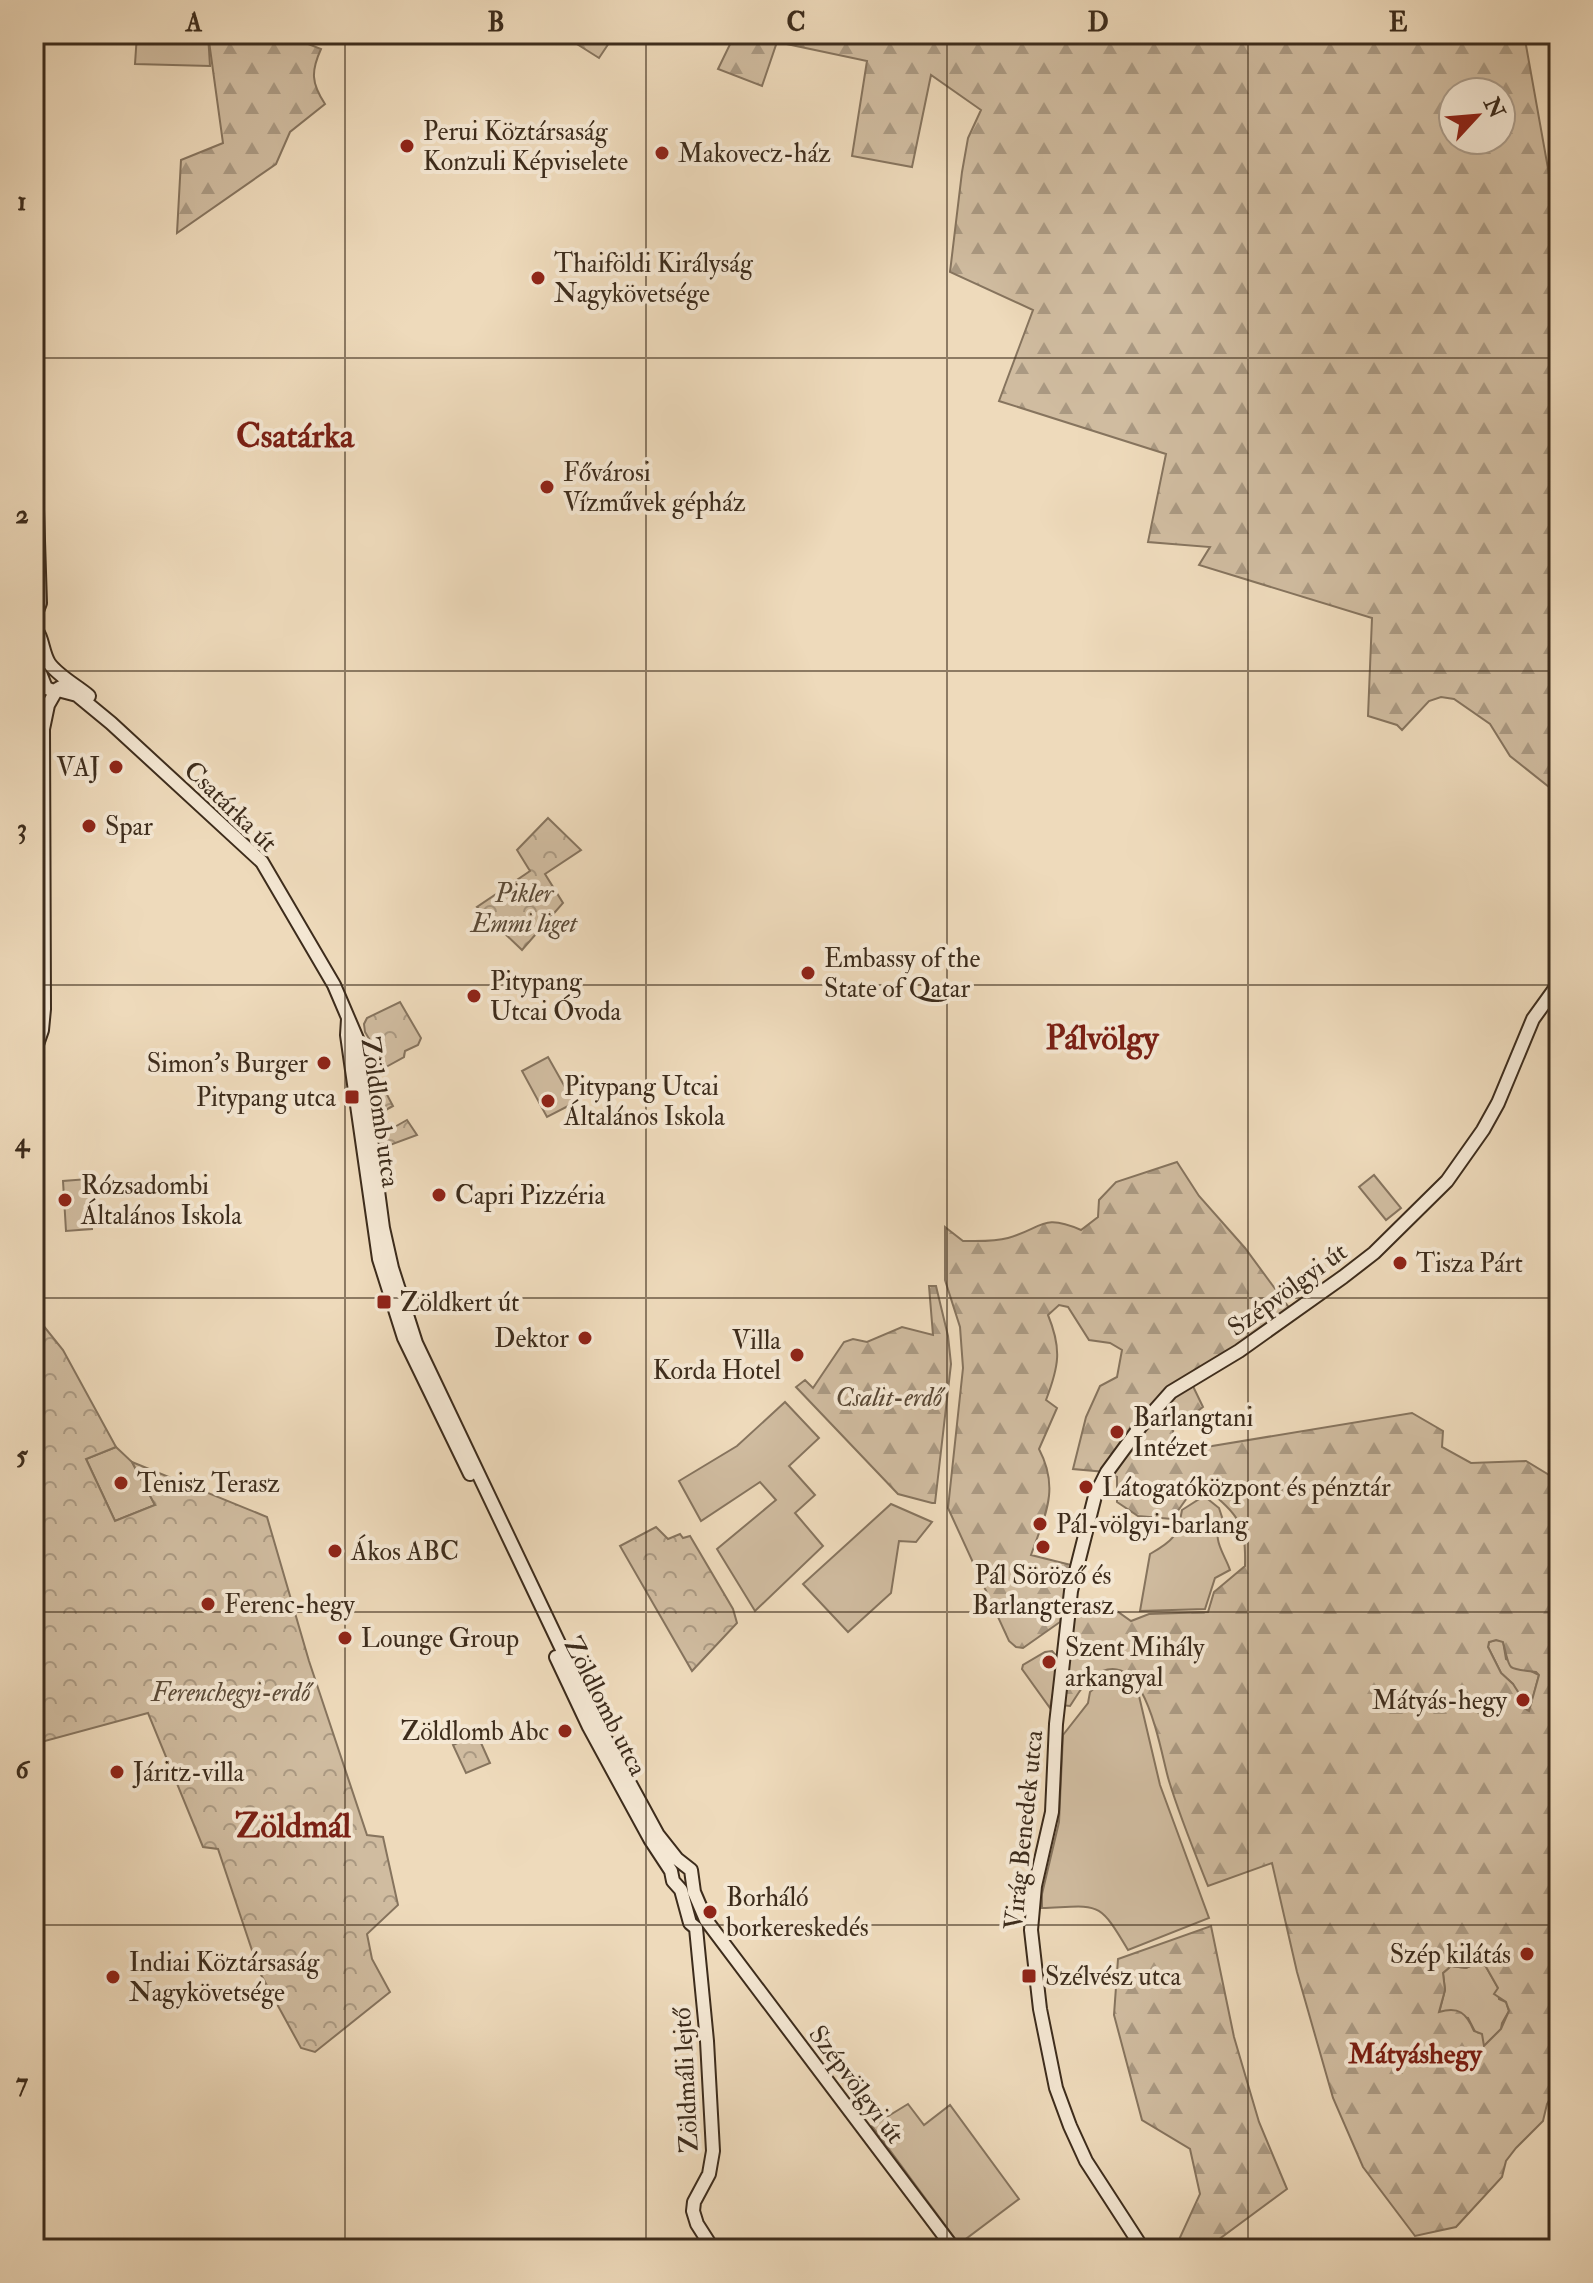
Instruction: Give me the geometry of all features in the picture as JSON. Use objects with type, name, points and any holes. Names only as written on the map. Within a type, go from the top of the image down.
[{"type":"street","points":[[34,94],[37,34]]},
{"type":"street","points":[[34,416],[40,578],[40,609],[34,619]]},
{"type":"street","points":[[40,578],[47,609],[36,630],[50,664],[63,677],[64,683],[48,705],[43,729]]},
{"type":"street","points":[[34,658],[44,684],[41,702],[44,1009],[42,1030],[34,1053]]},
{"type":"street","name":"Csatárka út","points":[[63,677],[91,697],[111,723]]},
{"type":"street","name":"Csatárka út","points":[[44,684],[50,690],[77,695],[262,862],[326,971],[348,1019]]},
{"type":"street","name":"Szépvölgyi út","points":[[1066,1631],[1071,1591],[1095,1496],[1107,1472],[1140,1427],[1171,1392],[1259,1338],[1374,1253],[1447,1181],[1483,1130],[1498,1103],[1533,1019],[1559,983]]},
{"type":"street","name":"Zöldlomb utca","points":[[348,1019],[358,1041],[369,1152],[388,1254],[416,1343],[601,1740],[677,1867]]},
{"type":"street","name":"Virág Benedek utca","points":[[1066,1631],[1056,1724],[1052,1812],[1031,1906],[1040,2009],[1056,2088],[1070,2126],[1086,2161],[1143,2249]]},
{"type":"street","points":[[677,1867],[691,1870],[701,1926],[690,1923],[681,1890],[673,1881],[677,1867]]},
{"type":"street","name":"Szépvölgyi út","points":[[701,1926],[726,1945],[954,2249]]},
{"type":"street","name":"Zöldmáli lejtő","points":[[701,1926],[697,1942],[707,2041],[713,2151],[709,2174],[694,2202],[693,2211],[697,2224],[713,2249]]},
{"type":"green space","points":[[137,34],[208,34],[210,66],[135,64]]},
{"type":"green space","points":[[208,34],[283,34],[321,49],[314,77],[325,104],[290,132],[276,164],[177,233],[181,160],[223,143]]},
{"type":"green space","points":[[561,34],[615,34],[599,58]]},
{"type":"green space","points":[[735,34],[1524,34],[1559,230],[1559,795],[1510,756],[1490,724],[1454,699],[1441,697],[1429,701],[1402,730],[1397,725],[1368,716],[1372,618],[1199,565],[1210,547],[1148,542],[1166,454],[999,401],[1033,310],[950,272],[968,138],[981,110],[931,75],[912,167],[852,156],[867,61],[777,42],[762,86],[718,69]]},
{"type":"green space","name":"Pikler Emmi liget","points":[[548,818],[581,850],[545,874],[563,903],[522,950],[477,907],[530,871],[517,850]]},
{"type":"green space","points":[[400,1002],[421,1038],[418,1045],[405,1051],[404,1057],[386,1067],[365,1032],[364,1024],[367,1018]]},
{"type":"green space","points":[[548,1057],[574,1103],[547,1117],[522,1071]]},
{"type":"green space","points":[[377,1076],[393,1106],[382,1112],[391,1129],[407,1120],[417,1135],[382,1148],[372,1077]]},
{"type":"green space","points":[[1177,1162],[1199,1196],[1245,1248],[1293,1313],[1190,1380],[1203,1407],[1173,1430],[1174,1446],[1188,1450],[1412,1413],[1443,1431],[1442,1447],[1471,1463],[1526,1461],[1559,1481],[1559,2083],[1547,2104],[1543,2121],[1506,2161],[1502,2177],[1456,2227],[1415,2236],[1363,2167],[1333,2098],[1297,1972],[1272,1863],[1208,1886],[1173,1794],[1147,1704],[1137,1685],[1125,1673],[1110,1669],[1092,1677],[1070,1706],[1061,1705],[1069,1608],[1107,1604],[1131,1621],[1149,1614],[1208,1612],[1214,1592],[1245,1566],[1244,1540],[1238,1521],[1206,1488],[1192,1491],[1172,1519],[1138,1516],[1117,1502],[1117,1477],[1106,1472],[1073,1469],[1086,1417],[1100,1386],[1117,1377],[1122,1350],[1110,1343],[1089,1340],[1068,1307],[1059,1305],[1048,1315],[1057,1358],[1046,1400],[1057,1408],[1039,1449],[1049,1477],[1049,1490],[1045,1514],[1031,1555],[1071,1565],[1060,1622],[1023,1648],[1009,1641],[948,1508],[963,1368],[960,1327],[945,1280],[945,1227],[963,1241],[1003,1239],[1050,1222],[1081,1230],[1098,1217],[1099,1200],[1116,1182]],"holes":[[[1489,1642],[1503,1642],[1511,1667],[1539,1675],[1529,1711],[1520,1706],[1522,1698],[1501,1673],[1488,1647]],[[1477,1963],[1485,1965],[1498,1988],[1494,1994],[1506,2002],[1509,2011],[1501,2029],[1484,2046],[1482,2034],[1474,2031],[1461,2012],[1439,2012],[1445,1990],[1443,1973],[1451,1966],[1466,1968]]]},
{"type":"green space","points":[[1374,1175],[1401,1208],[1386,1220],[1359,1187]]},
{"type":"green space","points":[[88,1179],[92,1229],[66,1231],[63,1181]]},
{"type":"green space","name":"Csalit-erdő","points":[[929,1286],[936,1286],[951,1364],[935,1503],[898,1494],[796,1387],[805,1380],[813,1388],[844,1342],[853,1339],[867,1342],[902,1327],[933,1335]]},
{"type":"green space","name":"Ferenchegyi-erdő","points":[[34,1314],[63,1350],[116,1447],[86,1459],[115,1521],[155,1505],[132,1462],[267,1517],[309,1661],[367,1835],[383,1837],[398,1905],[367,1934],[372,1959],[390,1992],[315,2052],[301,2048],[259,1971],[218,1849],[203,1847],[148,1713],[34,1744]]},
{"type":"green space","points":[[785,1402],[819,1438],[789,1466],[815,1495],[795,1513],[823,1546],[755,1611],[717,1549],[776,1500],[760,1482],[701,1521],[679,1481],[737,1446]]},
{"type":"green space","name":"Tenisz Terasz","points":[[116,1447],[132,1462],[155,1505],[115,1521],[86,1459]]},
{"type":"green space","points":[[1204,1496],[1219,1508],[1223,1520],[1218,1533],[1219,1545],[1230,1570],[1215,1578],[1205,1609],[1140,1611],[1150,1554],[1173,1537],[1182,1510]]},
{"type":"green space","points":[[891,1504],[932,1522],[916,1542],[899,1541],[891,1593],[848,1632],[803,1584]]},
{"type":"green space","points":[[656,1527],[668,1539],[680,1534],[683,1538],[690,1536],[733,1609],[737,1623],[692,1671],[620,1546]]},
{"type":"green space","points":[[1503,1641],[1506,1659],[1539,1675],[1529,1712],[1520,1706],[1513,1684],[1501,1673],[1488,1647],[1489,1642]]},
{"type":"green space","points":[[1052,1651],[1060,1660],[1050,1708],[1022,1669],[1023,1665]]},
{"type":"green space","points":[[1111,1680],[1130,1685],[1139,1696],[1160,1785],[1209,1918],[1128,1950],[1110,1922],[1095,1909],[1042,1908],[1042,1894],[1059,1822],[1063,1735],[1088,1703],[1090,1692],[1101,1682]]},
{"type":"green space","points":[[477,1734],[490,1763],[466,1773],[453,1745]]},
{"type":"green space","points":[[1211,1926],[1234,2037],[1259,2122],[1287,2189],[1218,2240],[1224,2249],[1182,2249],[1177,2244],[1200,2194],[1190,2149],[1142,2120],[1114,2015],[1118,1959]]},
{"type":"green space","points":[[1477,1963],[1485,1965],[1498,1988],[1499,1999],[1506,2002],[1509,2011],[1501,2029],[1483,2047],[1468,2018],[1439,2013],[1445,1990],[1443,1973],[1451,1966],[1466,1968]]},
{"type":"green space","points":[[908,2104],[924,2125],[950,2105],[1019,2199],[959,2244],[872,2126]]},
{"type":"place","name":"Perui Köztársaság Konzuli Képviselete","points":[[407,146]]},
{"type":"place","name":"Makovecz-ház","points":[[662,153]]},
{"type":"place","name":"Thaiföldi Királyság Nagykövetsége","points":[[538,278]]},
{"type":"place","name":"Fővárosi Vízművek gépház","points":[[547,487]]},
{"type":"place","name":"VAJ","points":[[116,767]]},
{"type":"place","name":"Spar","points":[[89,826]]},
{"type":"place","name":"Embassy of the State of Qatar","points":[[808,973]]},
{"type":"place","name":"Pitypang Utcai Óvoda","points":[[474,996]]},
{"type":"place","name":"Simon's Burger","points":[[324,1063]]},
{"type":"place","name":"Pitypang utca","points":[[352,1097]]},
{"type":"place","name":"Pitypang Utcai Általános Iskola","points":[[548,1101]]},
{"type":"place","name":"Capri Pizzéria","points":[[439,1195]]},
{"type":"place","name":"Rózsadombi Általános Iskola","points":[[65,1200]]},
{"type":"place","name":"Tisza Párt","points":[[1400,1263]]},
{"type":"place","name":"Zöldkert út","points":[[384,1302]]},
{"type":"place","name":"Dektor","points":[[585,1338]]},
{"type":"place","name":"Villa Korda Hotel","points":[[797,1355]]},
{"type":"place","name":"Barlangtani Intézet","points":[[1117,1432]]},
{"type":"place","name":"Tenisz Terasz","points":[[121,1483]]},
{"type":"place","name":"Látogatóközpont és pénztár","points":[[1086,1487]]},
{"type":"place","name":"Pál-völgyi-barlang","points":[[1040,1524]]},
{"type":"place","name":"Pál Söröző és Barlangterasz","points":[[1043,1547]]},
{"type":"place","name":"Ákos ABC","points":[[335,1551]]},
{"type":"place","name":"Ferenc-hegy","points":[[208,1604]]},
{"type":"place","name":"Lounge Group","points":[[345,1638]]},
{"type":"place","name":"Szent Mihály arkangyal","points":[[1049,1662]]},
{"type":"place","name":"Mátyás-hegy","points":[[1523,1700]]},
{"type":"place","name":"Zöldlomb Abc","points":[[565,1731]]},
{"type":"place","name":"Járitz-villa","points":[[117,1772]]},
{"type":"place","name":"Borháló borkereskedés","points":[[710,1912]]},
{"type":"place","name":"Szép kilátás","points":[[1527,1954]]},
{"type":"place","name":"Szélvész utca","points":[[1029,1976]]},
{"type":"place","name":"Indiai Köztársaság Nagykövetsége","points":[[113,1977]]},
{"type":"district","name":"Csatárka","points":[[295,435]]},
{"type":"district","name":"Pálvölgy","points":[[1102,1037]]},
{"type":"district","name":"Zöldmál","points":[[293,1825]]},
{"type":"district","name":"Mátyáshegy","points":[[1415,2053]]}]
